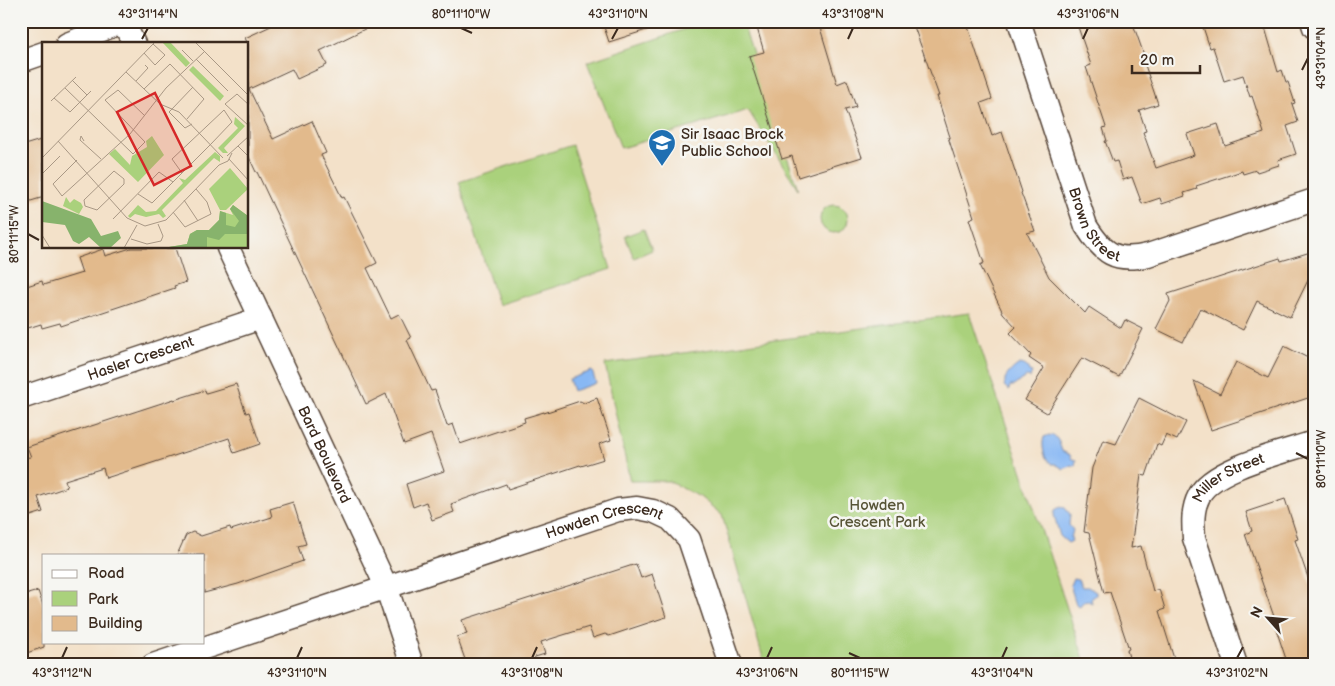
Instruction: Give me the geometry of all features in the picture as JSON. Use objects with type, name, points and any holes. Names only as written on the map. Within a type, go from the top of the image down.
[{"type":"street","points":[[71,42],[124,21],[133,42]]},
{"type":"street","name":"Brown Street","points":[[1019,21],[1086,226],[1104,250],[1117,256],[1133,259],[1314,200]]},
{"type":"street","points":[[1312,21],[1314,27]]},
{"type":"street","points":[[21,61],[42,53]]},
{"type":"street","name":"Bard Boulevard","points":[[228,249],[386,586],[412,665]]},
{"type":"street","name":"Hasler Crescent","points":[[21,398],[260,318]]},
{"type":"street","name":"Miller Street","points":[[1236,665],[1194,538],[1192,522],[1199,494],[1211,481],[1229,470],[1314,442]]},
{"type":"street","name":"Howden Crescent","points":[[386,586],[618,510],[637,508],[653,510],[670,519],[689,539],[731,665]]},
{"type":"street","points":[[153,665],[386,586]]},
{"type":"green space","points":[[709,21],[742,21],[798,189],[748,110],[621,148],[587,62]]},
{"type":"green space","points":[[572,145],[611,269],[498,305],[459,182]]},
{"type":"green space","points":[[834,205],[844,209],[848,219],[844,229],[834,233],[824,229],[820,219],[824,209]]},
{"type":"green space","points":[[644,229],[652,250],[634,258],[625,236]]},
{"type":"green space","name":"Howden Crescent Park","points":[[969,313],[1086,665],[765,665],[722,515],[700,497],[668,481],[630,481],[605,364]]},
{"type":"water","points":[[1020,364],[1026,366],[1029,372],[1032,373],[1030,378],[1027,377],[1014,386],[1010,386],[1009,390],[1004,386],[1005,379],[1011,370]]},
{"type":"water","points":[[592,371],[596,383],[573,391],[569,379]]},
{"type":"water","points":[[1049,435],[1057,438],[1062,451],[1076,460],[1075,466],[1071,465],[1064,469],[1049,462],[1045,456],[1043,444],[1044,437]]},
{"type":"water","points":[[1061,506],[1070,514],[1069,525],[1073,530],[1072,541],[1068,543],[1060,536],[1054,515],[1055,510]]},
{"type":"water","points":[[1073,578],[1078,579],[1082,587],[1088,587],[1096,592],[1096,595],[1091,599],[1092,603],[1088,601],[1083,602],[1080,606],[1076,604],[1070,585]]},
{"type":"building","points":[[269,21],[381,21],[320,51],[327,65],[297,79],[292,69],[249,89],[249,42],[245,38],[271,26]]},
{"type":"building","points":[[602,21],[661,21],[662,25],[609,42]]},
{"type":"building","points":[[755,21],[818,21],[837,84],[847,80],[856,107],[845,110],[862,157],[798,177],[792,156],[782,159],[749,56],[764,52]]},
{"type":"building","points":[[912,21],[966,21],[992,99],[981,103],[992,136],[1002,132],[1035,231],[1027,233],[1049,277],[1085,313],[1089,307],[1121,328],[1125,320],[1143,329],[1119,377],[1082,358],[1047,413],[1025,400],[1044,368],[1029,358],[1031,355],[1010,333],[1016,327],[1003,313],[980,265],[984,263],[969,219],[974,217],[948,137],[950,137],[937,96],[939,96]]},
{"type":"building","points":[[1076,21],[1132,21],[1158,104],[1139,110],[1146,131],[1143,132],[1156,168],[1194,155],[1187,134],[1218,124],[1225,146],[1264,133],[1243,75],[1224,81],[1213,47],[1210,48],[1201,21],[1263,21],[1278,72],[1282,70],[1295,103],[1292,104],[1298,122],[1287,126],[1296,154],[1278,160],[1279,165],[1257,172],[1256,170],[1243,174],[1242,171],[1196,186],[1197,189],[1184,193],[1185,196],[1162,204],[1160,198],[1142,204],[1132,177],[1123,180],[1117,161],[1113,162],[1105,141],[1107,141],[1103,128],[1106,127],[1086,67],[1091,65]]},
{"type":"building","points":[[249,89],[273,139],[312,121],[326,153],[321,155],[377,263],[367,268],[391,318],[399,314],[411,338],[407,340],[431,391],[435,390],[447,426],[453,424],[460,444],[525,422],[524,418],[580,401],[584,403],[597,398],[611,440],[599,444],[604,459],[508,489],[506,484],[451,504],[454,512],[432,520],[426,502],[413,507],[406,484],[444,471],[431,434],[404,444],[386,394],[366,404],[249,157]]},
{"type":"building","points":[[42,140],[42,198],[21,204],[21,146]]},
{"type":"building","points":[[103,249],[105,256],[128,249],[175,249],[186,282],[174,286],[175,288],[61,326],[60,323],[42,328],[41,324],[28,328],[21,306],[21,288],[42,281],[43,285],[82,273],[77,258]]},
{"type":"building","points":[[1314,251],[1314,268],[1290,317],[1257,301],[1243,330],[1200,308],[1183,342],[1156,329],[1170,301],[1168,294],[1280,258],[1281,261]]},
{"type":"building","points":[[1284,346],[1314,361],[1314,396],[1211,430],[1194,381],[1220,394],[1236,362],[1268,378]]},
{"type":"building","points":[[236,384],[246,413],[249,412],[260,444],[234,453],[229,438],[106,478],[103,468],[65,480],[67,487],[38,497],[43,512],[21,519],[21,458],[31,457],[27,447],[174,399],[205,390],[206,393]]},
{"type":"building","points":[[1139,398],[1186,422],[1177,440],[1166,435],[1161,446],[1157,444],[1146,476],[1141,475],[1131,548],[1141,546],[1153,591],[1159,589],[1165,609],[1159,611],[1176,665],[1131,665],[1127,650],[1129,649],[1110,592],[1104,593],[1089,533],[1084,532],[1092,468],[1103,440],[1116,444]]},
{"type":"building","points":[[1285,499],[1298,539],[1295,540],[1314,595],[1314,665],[1288,665],[1276,629],[1278,628],[1245,534],[1252,531],[1246,512]]},
{"type":"building","points":[[293,502],[306,544],[298,546],[303,561],[238,584],[205,593],[205,554],[177,554],[186,535],[193,532],[201,536],[230,527],[231,530],[272,517],[270,509]]},
{"type":"building","points":[[636,564],[641,578],[652,574],[666,617],[609,636],[605,634],[593,638],[589,627],[541,642],[545,654],[535,657],[532,662],[523,665],[467,665],[457,637],[467,634],[462,620]]},
{"type":"building","points":[[38,591],[42,602],[42,644],[44,644],[44,647],[21,655],[21,596]]},
{"type":"place","name":"Sir Isaac Brock Public School","points":[[662,167]]}]
